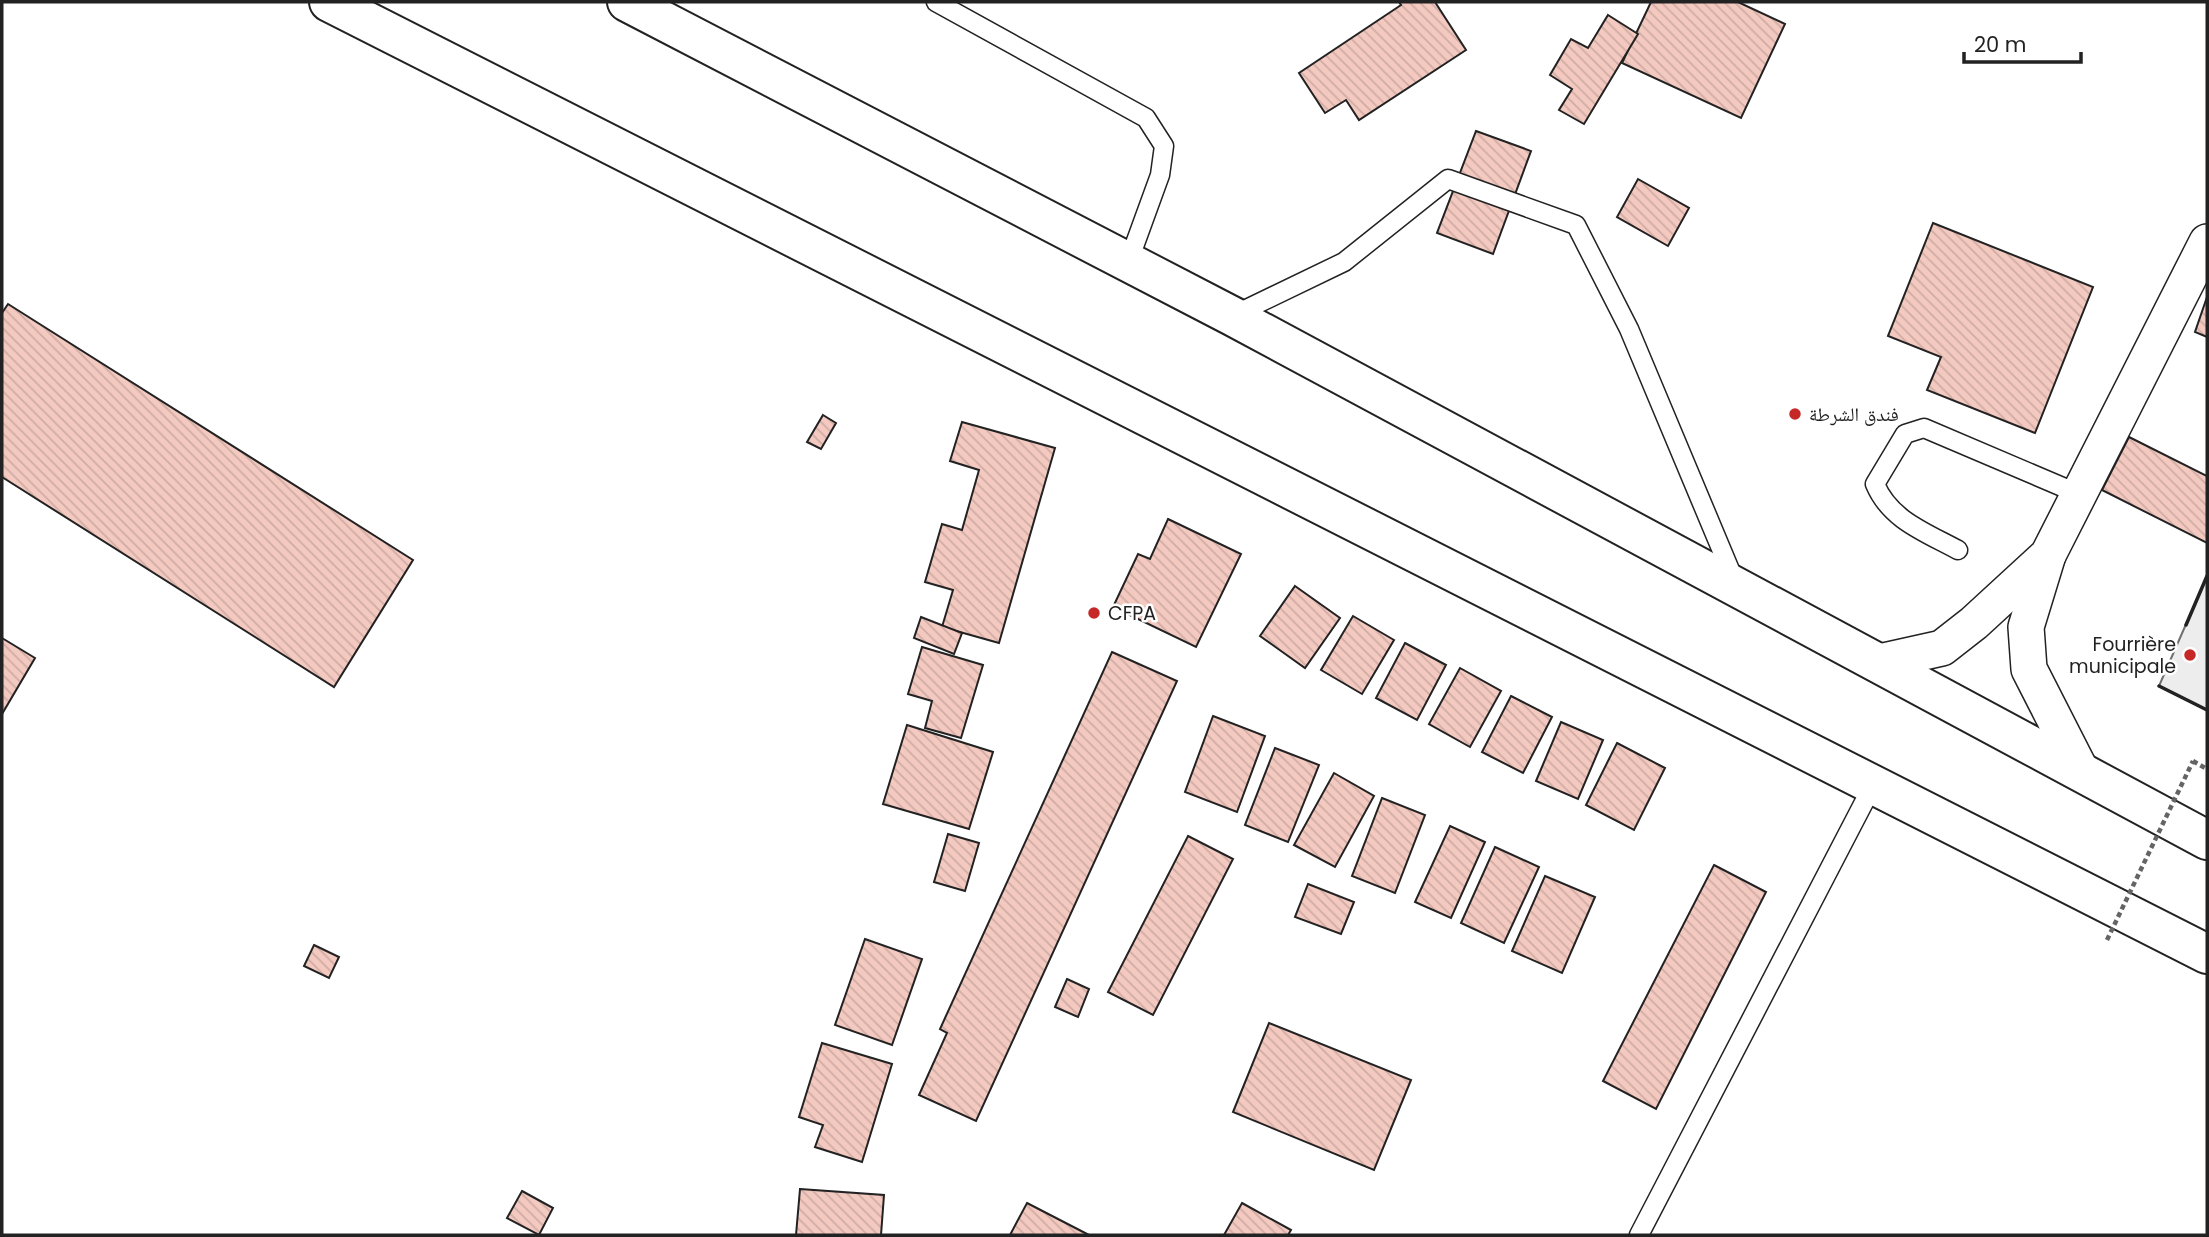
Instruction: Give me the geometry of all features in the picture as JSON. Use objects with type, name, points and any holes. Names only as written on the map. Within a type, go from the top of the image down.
[{"type":"highway","points":[[329,2],[2207,954]]},
{"type":"highway","points":[[627,2],[1232,316],[1737,585],[2207,840]]},
{"type":"street","points":[[2081,771],[2029,669],[2026,627],[2048,555],[2207,242]]},
{"type":"street","points":[[1879,662],[1942,648],[1974,623],[2048,555]]},
{"type":"lane","points":[[936,2],[1146,118],[1164,146],[1160,175],[1128,263]]},
{"type":"lane","points":[[1232,316],[1344,262],[1448,179],[1576,225],[1629,330],[1737,585]]},
{"type":"lane","points":[[1958,550],[1894,515],[1882,501],[1875,484],[1905,434],[1924,428],[2079,494]]},
{"type":"lane","points":[[1639,1235],[1873,785]]},
{"type":"path","points":[[2107,940],[2193,761],[2207,769]]},
{"type":"shaded area","name":"Fourrière municipale","points":[[2207,576],[2207,710],[2159,686]]},
{"type":"building","points":[[1399,2],[1435,2],[1466,50],[1359,120],[1346,100],[1325,113],[1299,73],[1401,5]]},
{"type":"building","points":[[1651,2],[1738,2],[1785,24],[1741,118],[1622,63]]},
{"type":"building","points":[[1608,15],[1638,34],[1584,124],[1559,110],[1572,89],[1550,75],[1571,39],[1588,48]]},
{"type":"building","points":[[1476,131],[1531,151],[1493,254],[1437,233]]},
{"type":"building","points":[[1638,179],[1689,208],[1668,246],[1617,217]]},
{"type":"building","points":[[1933,223],[2093,287],[2035,433],[1927,390],[1941,357],[1888,336]]},
{"type":"building","points":[[2207,297],[2207,337],[2195,332]]},
{"type":"building","points":[[8,304],[413,560],[334,687],[2,477],[2,313]]},
{"type":"building","points":[[823,415],[836,423],[821,449],[807,442]]},
{"type":"building","points":[[962,422],[1055,448],[999,643],[942,627],[953,590],[925,582],[942,524],[962,530],[979,470],[950,461]]},
{"type":"building","points":[[2129,437],[2207,476],[2207,543],[2102,490]]},
{"type":"building","points":[[1168,519],[1241,554],[1196,647],[1113,607],[1138,554],[1150,559]]},
{"type":"building","points":[[1295,586],[1340,618],[1305,668],[1260,636]]},
{"type":"building","points":[[1353,616],[1394,640],[1362,694],[1321,670]]},
{"type":"building","points":[[921,617],[962,633],[954,654],[914,638]]},
{"type":"building","points":[[2,638],[35,658],[2,714]]},
{"type":"building","points":[[1405,643],[1446,665],[1417,720],[1376,698]]},
{"type":"building","points":[[922,647],[983,665],[961,738],[925,728],[932,701],[908,694]]},
{"type":"building","points":[[1112,652],[1177,681],[976,1121],[919,1095],[947,1033],[940,1029]]},
{"type":"building","points":[[1460,668],[1501,691],[1470,747],[1429,724]]},
{"type":"building","points":[[1511,696],[1552,717],[1523,773],[1482,752]]},
{"type":"building","points":[[1213,716],[1265,736],[1237,812],[1185,792]]},
{"type":"building","points":[[1561,722],[1603,740],[1578,799],[1536,781]]},
{"type":"building","points":[[907,725],[993,752],[969,829],[883,804]]},
{"type":"building","points":[[1617,743],[1665,768],[1634,830],[1586,805]]},
{"type":"building","points":[[1275,748],[1319,765],[1288,842],[1245,825]]},
{"type":"building","points":[[1334,773],[1374,796],[1335,867],[1294,845]]},
{"type":"building","points":[[1382,798],[1425,815],[1395,893],[1352,876]]},
{"type":"building","points":[[1450,826],[1485,842],[1451,918],[1415,902]]},
{"type":"building","points":[[948,834],[979,843],[965,891],[934,882]]},
{"type":"building","points":[[1188,836],[1233,859],[1153,1015],[1108,992]]},
{"type":"building","points":[[1495,847],[1539,867],[1504,943],[1461,923]]},
{"type":"building","points":[[1714,865],[1766,892],[1656,1109],[1603,1081]]},
{"type":"building","points":[[1545,876],[1595,897],[1562,973],[1512,951]]},
{"type":"building","points":[[1308,884],[1354,902],[1341,934],[1295,917]]},
{"type":"building","points":[[865,939],[922,959],[892,1045],[835,1025]]},
{"type":"building","points":[[314,945],[339,957],[329,978],[304,966]]},
{"type":"building","points":[[1067,979],[1089,989],[1078,1017],[1055,1007]]},
{"type":"building","points":[[1269,1023],[1411,1080],[1374,1170],[1233,1112]]},
{"type":"building","points":[[822,1043],[892,1064],[862,1162],[815,1147],[823,1125],[799,1117]]},
{"type":"building","points":[[800,1189],[884,1195],[881,1235],[796,1235]]},
{"type":"building","points":[[522,1191],[553,1208],[539,1235],[507,1218]]},
{"type":"building","points":[[1027,1203],[1089,1235],[1010,1235]]},
{"type":"building","points":[[1242,1203],[1291,1230],[1288,1235],[1224,1235]]},
{"type":"wall","points":[[2186,625],[2207,576]]},
{"type":"wall","points":[[2159,686],[2207,710]]},
{"type":"place","name":"فندق الشرطة","points":[[1795,414]]},
{"type":"place","name":"CFPA","points":[[1094,613]]},
{"type":"place","name":"Fourrière municipale","points":[[2190,655]]}]
